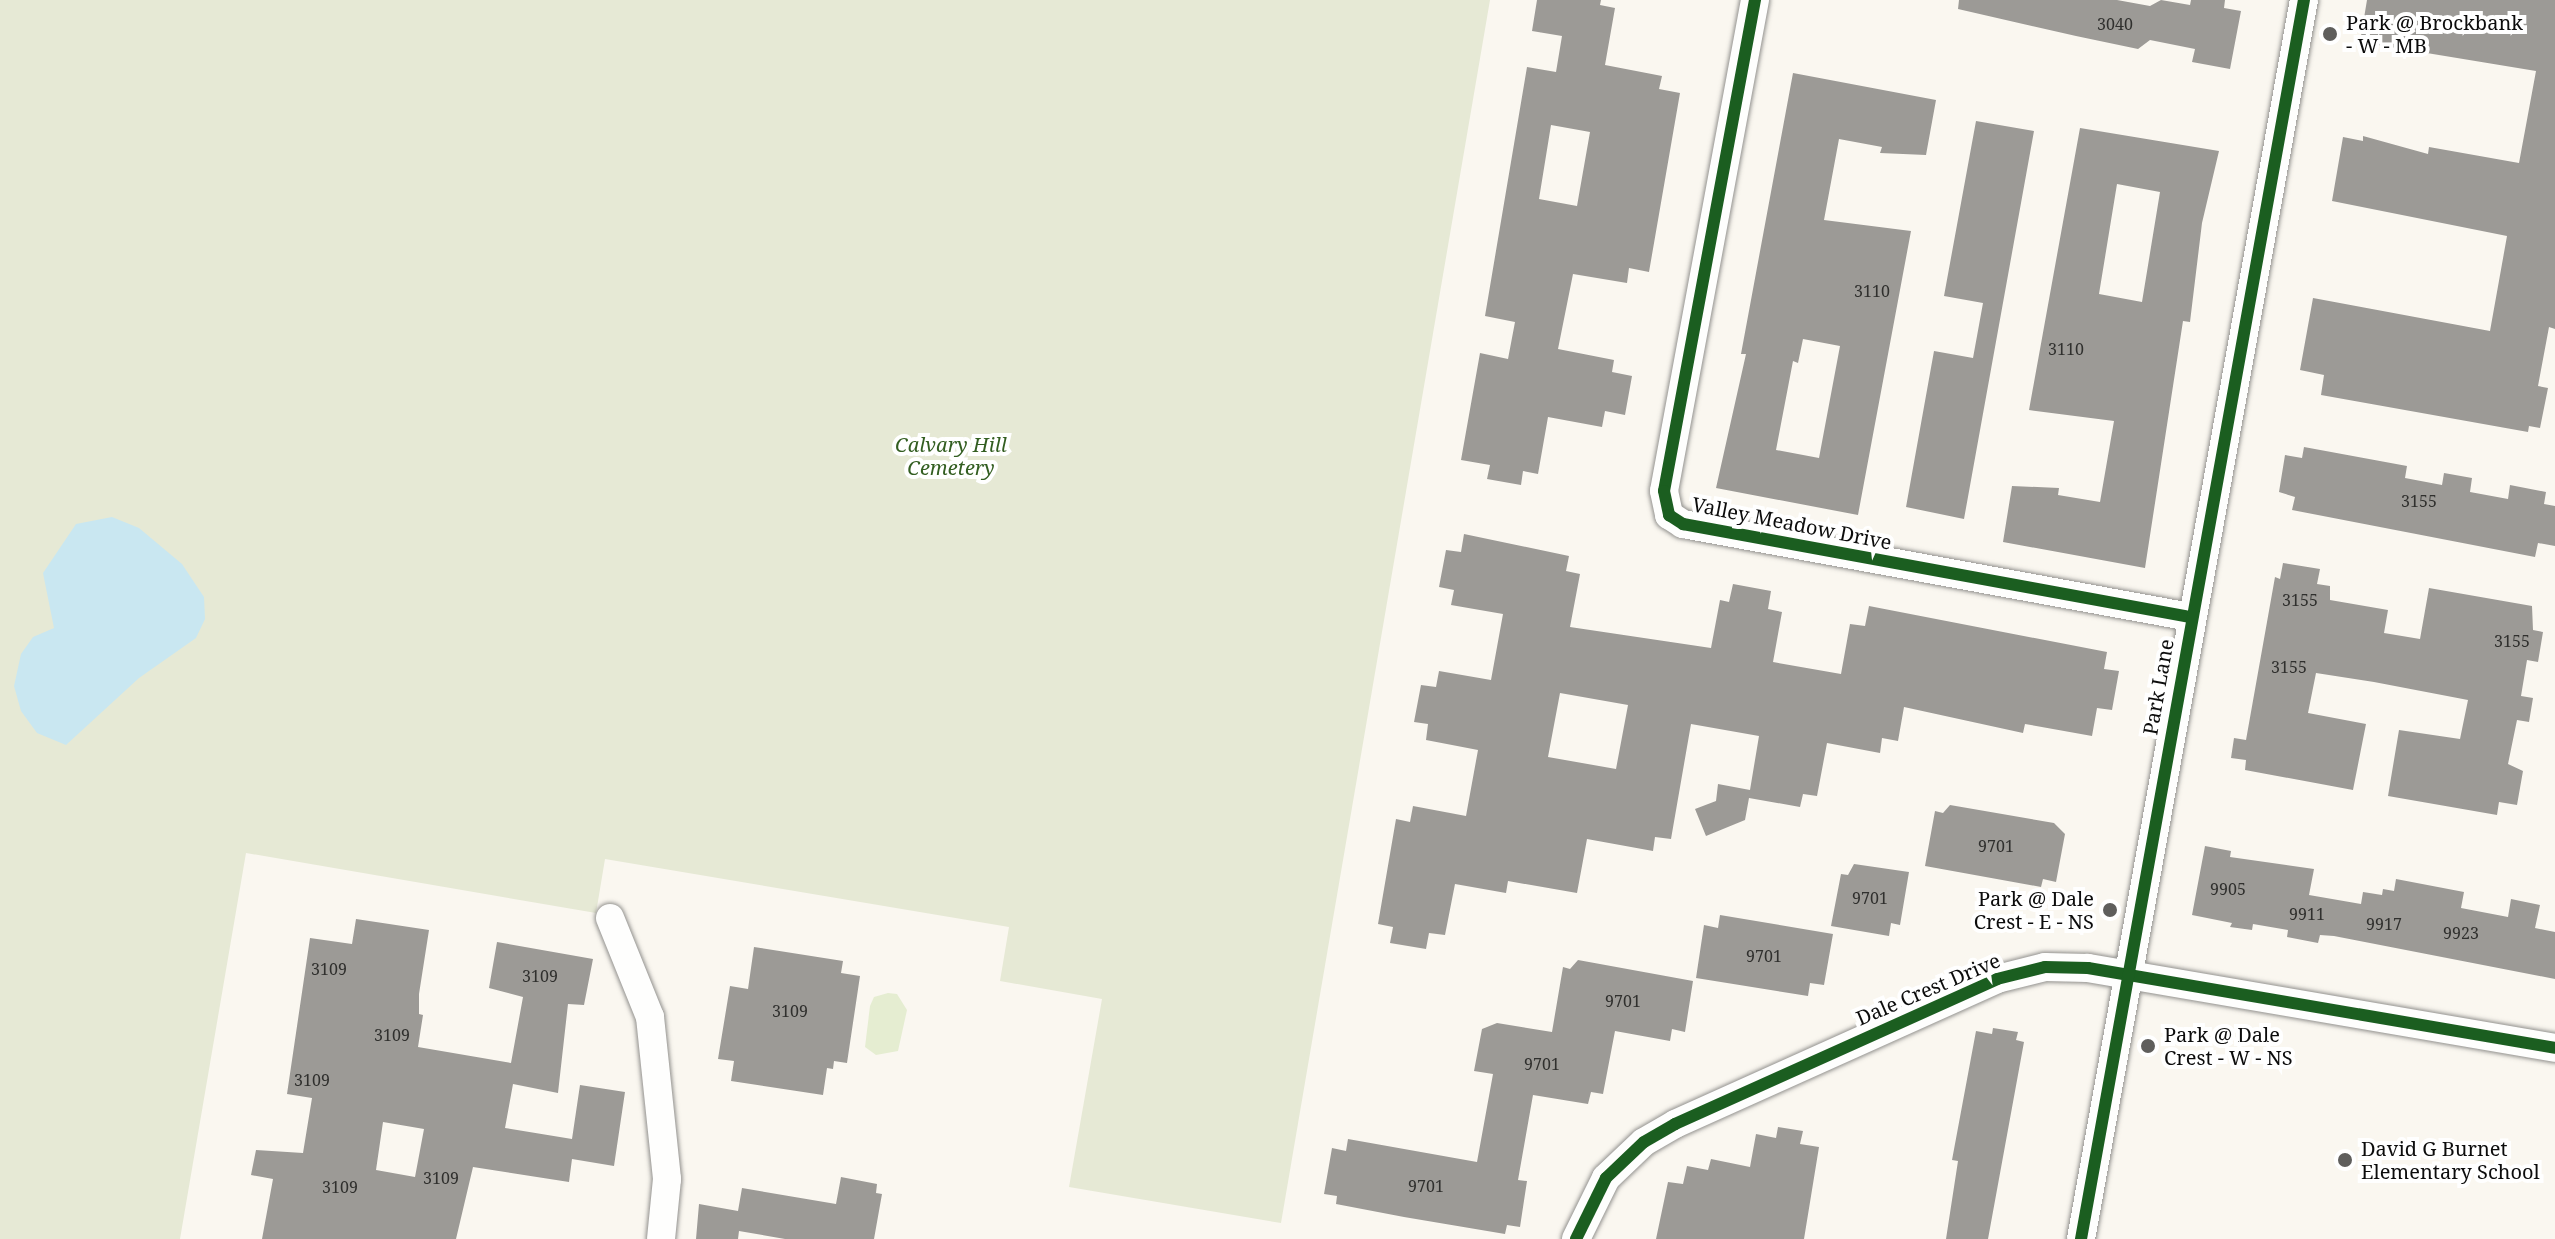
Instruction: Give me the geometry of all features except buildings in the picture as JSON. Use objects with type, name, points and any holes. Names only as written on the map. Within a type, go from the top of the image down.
[{"type":"street","name":"Valley Meadow Drive","points":[[1755,0],[1664,491],[1669,515],[1683,524],[2190,617]]},
{"type":"street","name":"Park Lane","points":[[2081,1239],[2190,617],[2304,0]]},
{"type":"street","points":[[610,918],[650,1017],[667,1179],[661,1239]]},
{"type":"street","name":"Dale Crest Drive","points":[[1576,1239],[1606,1178],[1644,1142],[1675,1124],[1997,979],[2045,967],[2128,975],[2555,1048]]},
{"type":"green space","name":"Calvary Hill Cemetery","points":[[0,0],[1490,0],[1281,1223],[1069,1187],[1102,999],[1000,981],[1009,927],[605,859],[596,913],[246,853],[180,1239],[0,1239]]},
{"type":"green space","points":[[897,994],[907,1010],[898,1051],[876,1055],[865,1047],[870,1006],[874,997]]},
{"type":"water","points":[[112,517],[139,528],[182,564],[204,597],[205,619],[196,638],[139,678],[66,745],[37,733],[21,711],[14,686],[21,654],[33,637],[54,628],[43,573],[76,524]]},
{"type":"cycle path","points":[[1755,0],[1664,491],[1669,515],[1683,524],[2190,617]]},
{"type":"cycle path","points":[[2081,1239],[2304,0]]},
{"type":"cycle path","points":[[1576,1239],[1606,1178],[1644,1142],[1675,1124],[1997,979],[2045,967],[2088,968],[2555,1048]]},
{"type":"place","name":"Park @ Brockbank - W - MB","points":[[2330,34]]},
{"type":"place","name":"Park @ Dale Crest - E - NS","points":[[2110,910]]},
{"type":"place","name":"Park @ Dale Crest - W - NS","points":[[2148,1046]]},
{"type":"place","name":"David G Burnet Elementary School","points":[[2345,1160]]}]
